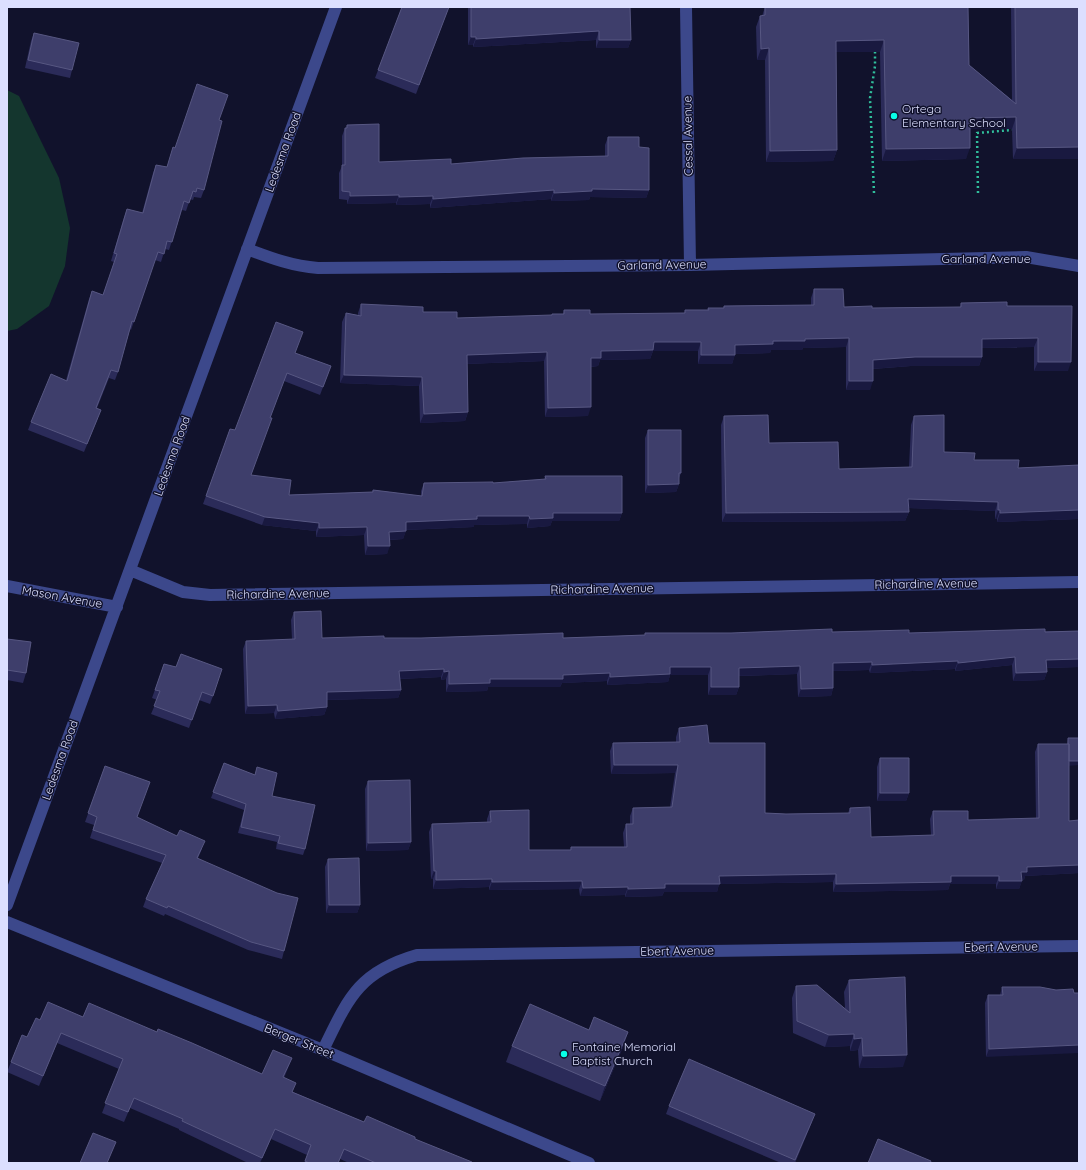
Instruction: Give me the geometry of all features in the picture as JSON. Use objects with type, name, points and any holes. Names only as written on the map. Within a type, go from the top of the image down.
[{"type":"street","name":"Ledesma Road","points":[[7,905],[336,7]]},
{"type":"street","name":"Cessal Avenue","points":[[686,7],[690,265]]},
{"type":"street","name":"Garland Avenue","points":[[247,249],[299,267],[318,268],[690,265],[1026,257],[1079,266]]},
{"type":"street","name":"Richardine Avenue","points":[[130,570],[183,592],[210,595],[1079,582]]},
{"type":"street","name":"Mason Avenue","points":[[7,586],[117,607]]},
{"type":"street","name":"Berger Street","points":[[7,922],[323,1050],[589,1163]]},
{"type":"street","name":"Ebert Avenue","points":[[323,1050],[346,1003],[360,985],[377,971],[389,964],[417,955],[1079,946]]},
{"type":"path","points":[[874,193],[870,98],[875,66],[875,43]]},
{"type":"path","points":[[978,194],[977,133],[1012,130]]},
{"type":"green space","points":[[7,90],[19,96],[59,178],[70,228],[65,266],[49,306],[17,329],[7,331]]},
{"type":"building","points":[[402,7],[449,7],[419,85],[378,70]]},
{"type":"building","points":[[471,7],[630,7],[631,40],[599,40],[599,31],[476,39],[476,37],[471,37]]},
{"type":"building","points":[[765,7],[968,7],[969,65],[1016,104],[1015,7],[1079,7],[1079,147],[1017,148],[1016,117],[970,118],[970,148],[886,149],[884,40],[836,41],[837,150],[770,151],[769,48],[761,49],[760,16],[765,15]]},
{"type":"building","points":[[34,33],[79,43],[72,70],[28,60]]},
{"type":"building","points":[[197,84],[228,95],[219,120],[222,121],[204,190],[197,188],[196,192],[193,191],[189,203],[184,201],[172,242],[167,241],[164,254],[158,252],[134,322],[132,321],[118,372],[111,370],[96,408],[101,410],[87,444],[31,422],[51,374],[67,381],[92,291],[103,295],[117,254],[114,253],[127,209],[143,213],[156,165],[167,167]]},
{"type":"building","points":[[379,124],[379,162],[451,159],[451,164],[523,158],[608,156],[608,137],[639,137],[639,147],[649,148],[649,190],[592,189],[592,191],[554,193],[554,190],[433,199],[433,196],[350,196],[350,192],[342,191],[342,165],[345,165],[345,128],[347,128],[347,125]]},
{"type":"building","points":[[814,289],[843,289],[844,307],[961,307],[961,303],[1007,302],[1007,306],[1072,306],[1071,362],[1038,362],[1038,338],[982,339],[982,357],[915,357],[873,360],[873,381],[849,381],[849,338],[805,339],[805,341],[773,341],[773,344],[735,345],[735,355],[701,355],[701,342],[654,342],[653,350],[601,351],[601,358],[591,358],[591,407],[548,408],[547,352],[467,355],[468,412],[424,414],[422,377],[344,375],[346,313],[361,316],[361,304],[423,307],[423,312],[457,312],[457,318],[552,315],[564,314],[564,310],[590,310],[590,314],[685,313],[685,310],[709,310],[708,308],[724,308],[724,306],[814,305]]},
{"type":"building","points":[[276,322],[303,332],[295,353],[331,366],[323,387],[287,373],[251,475],[291,480],[289,495],[373,492],[373,490],[422,496],[424,483],[493,483],[546,479],[545,476],[622,476],[622,513],[553,513],[553,518],[530,519],[529,516],[477,516],[477,519],[406,522],[406,531],[389,532],[390,546],[368,546],[367,527],[319,528],[319,523],[265,517],[206,496],[230,429],[235,430]]},
{"type":"building","points":[[768,415],[769,443],[838,442],[839,469],[912,467],[914,416],[944,415],[944,452],[975,453],[974,460],[1019,460],[1018,468],[1079,465],[1079,510],[1000,513],[1000,510],[998,510],[998,502],[908,499],[909,512],[726,513],[724,416]]},
{"type":"building","points":[[648,430],[681,430],[681,473],[679,473],[679,484],[648,485]]},
{"type":"building","points":[[321,611],[322,638],[384,636],[384,638],[421,638],[563,633],[563,638],[645,635],[645,633],[731,633],[832,629],[832,632],[909,630],[909,633],[1045,629],[1045,632],[1079,631],[1079,659],[1046,660],[1047,672],[1016,673],[1015,657],[958,663],[958,661],[872,665],[872,662],[833,663],[833,688],[801,689],[800,666],[739,668],[739,687],[711,687],[711,667],[670,667],[670,674],[610,677],[610,673],[563,675],[563,679],[490,679],[490,683],[449,684],[449,671],[444,672],[444,669],[399,671],[401,690],[327,692],[327,707],[278,711],[277,705],[248,706],[246,641],[295,639],[294,612]]},
{"type":"building","points":[[7,639],[31,642],[26,673],[7,670]]},
{"type":"building","points":[[181,654],[222,669],[213,696],[202,692],[192,720],[154,706],[160,691],[155,690],[164,664],[176,667]]},
{"type":"building","points":[[707,725],[709,743],[765,743],[765,813],[850,813],[850,808],[870,807],[871,837],[934,835],[933,811],[968,811],[968,820],[1039,818],[1038,744],[1069,744],[1069,821],[1079,820],[1079,865],[1027,867],[1027,872],[1021,872],[1022,881],[999,881],[999,876],[951,876],[951,882],[836,884],[836,874],[719,876],[720,884],[665,884],[665,888],[628,889],[628,887],[583,888],[582,881],[492,882],[492,879],[436,880],[436,871],[434,871],[432,824],[491,822],[490,811],[529,810],[529,850],[571,850],[571,847],[627,847],[626,824],[633,824],[633,808],[672,807],[678,765],[614,765],[613,743],[680,742],[679,728]]},
{"type":"building","points":[[1068,738],[1079,738],[1079,761],[1069,761]]},
{"type":"building","points":[[880,758],[909,758],[909,793],[880,793]]},
{"type":"building","points":[[224,763],[255,775],[257,767],[277,773],[272,796],[315,805],[305,849],[278,843],[280,836],[241,827],[246,804],[213,792]]},
{"type":"building","points":[[105,766],[150,782],[137,817],[177,836],[180,830],[205,841],[197,858],[277,893],[298,898],[284,951],[251,942],[168,906],[167,908],[146,899],[166,855],[93,830],[97,817],[88,813]]},
{"type":"building","points":[[410,780],[411,842],[368,843],[368,781]]},
{"type":"building","points":[[359,858],[360,905],[329,905],[328,859]]},
{"type":"building","points":[[905,977],[907,1055],[863,1056],[862,1038],[854,1039],[854,1034],[829,1035],[797,1021],[796,986],[817,985],[850,1013],[849,980]]},
{"type":"building","points":[[1002,987],[1040,987],[1056,990],[1073,989],[1074,993],[1079,993],[1079,1045],[989,1049],[988,995],[1003,995]]},
{"type":"building","points":[[48,1002],[83,1017],[89,1003],[157,1032],[158,1029],[262,1074],[273,1050],[292,1058],[283,1077],[296,1083],[292,1092],[364,1122],[367,1116],[415,1137],[415,1139],[472,1162],[376,1163],[344,1149],[338,1163],[309,1163],[305,1161],[311,1145],[275,1129],[262,1158],[182,1121],[183,1119],[134,1098],[128,1112],[105,1103],[123,1059],[61,1033],[43,1076],[11,1062],[22,1035],[27,1037],[36,1018],[40,1020]]},
{"type":"building","name":"Fontaine Memorial Baptist Church","points":[[530,1004],[589,1030],[594,1017],[628,1032],[605,1086],[512,1046]]},
{"type":"building","points":[[689,1059],[815,1114],[795,1160],[669,1106]]},
{"type":"building","points":[[93,1133],[116,1142],[107,1163],[80,1163]]},
{"type":"building","points":[[878,1139],[931,1161],[930,1163],[868,1163]]},
{"type":"place","name":"Ortega Elementary School","points":[[894,116]]},
{"type":"place","name":"Fontaine Memorial Baptist Church","points":[[564,1054]]}]
